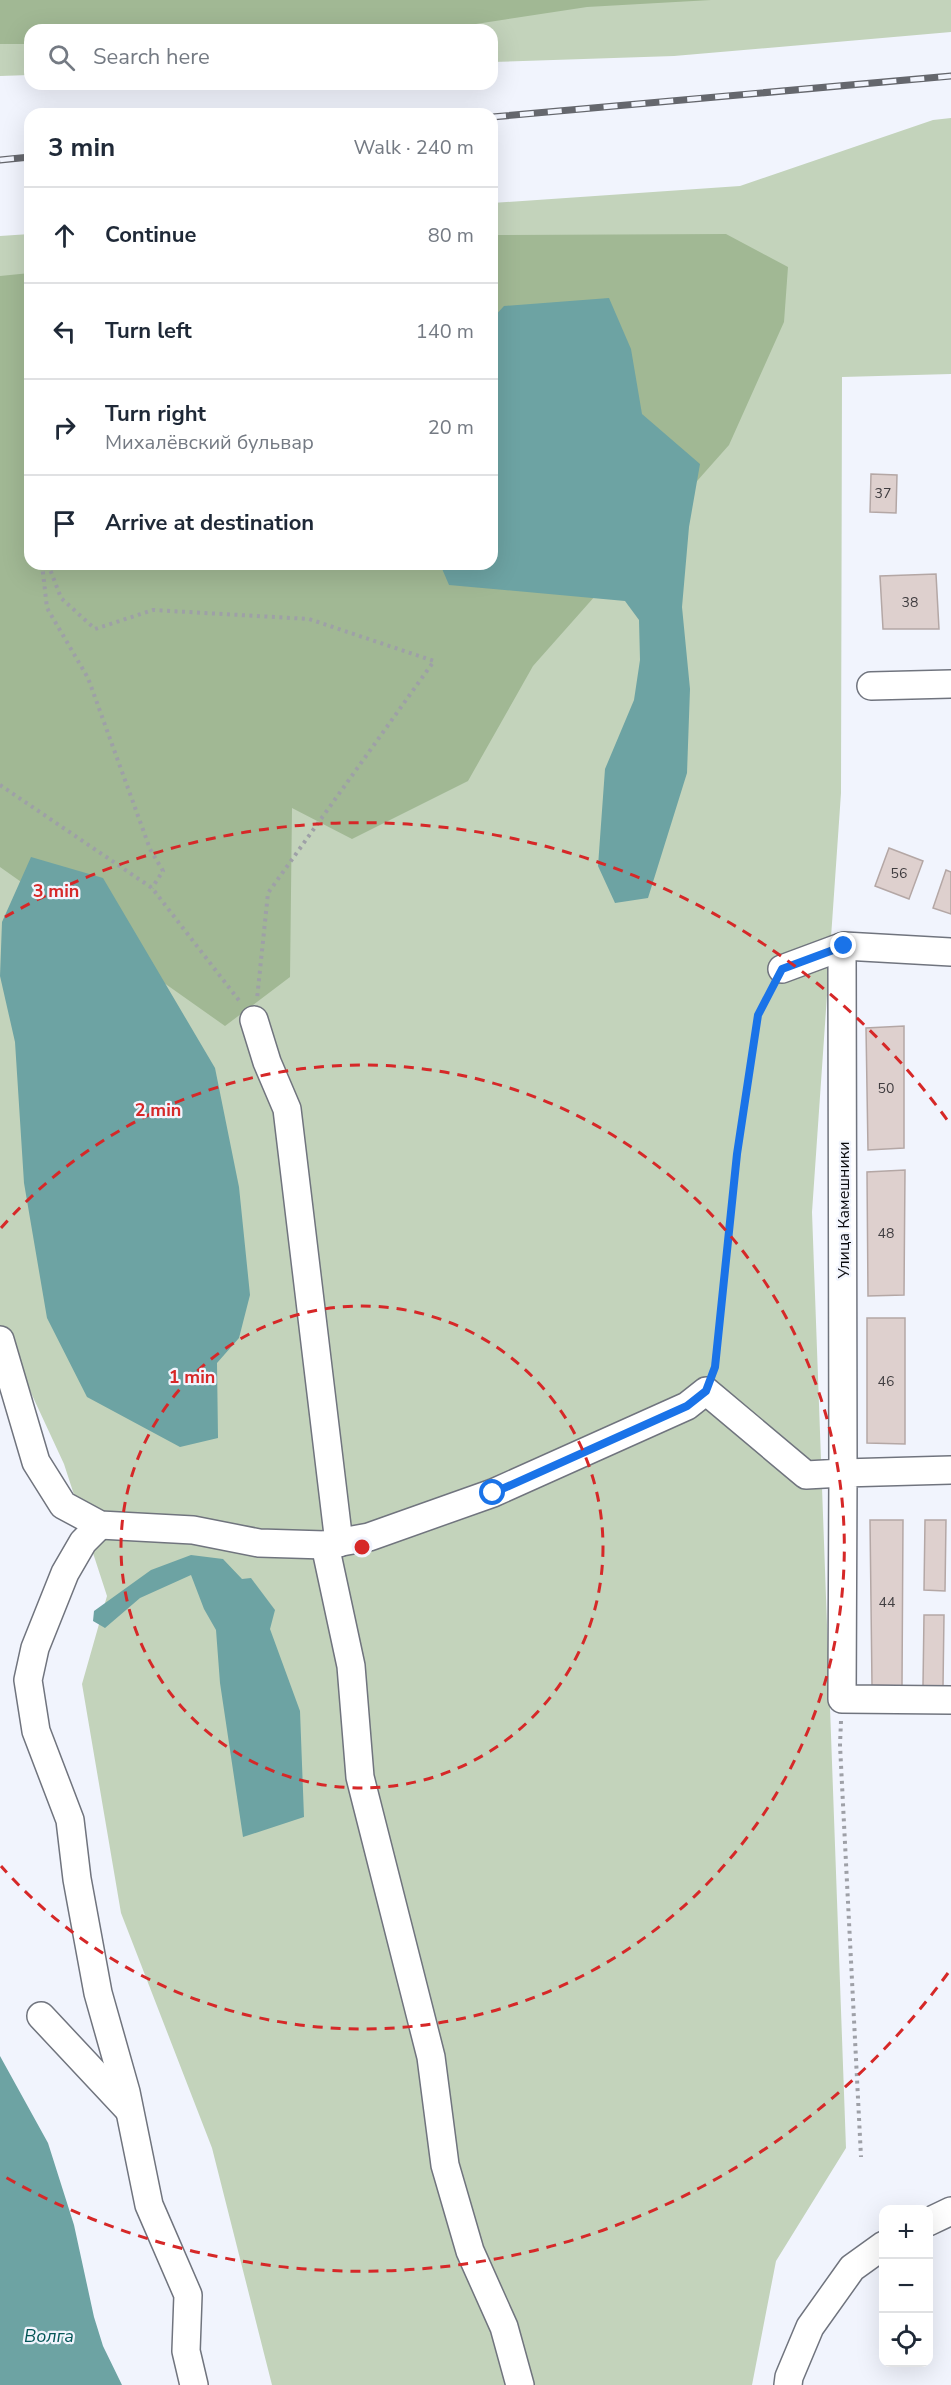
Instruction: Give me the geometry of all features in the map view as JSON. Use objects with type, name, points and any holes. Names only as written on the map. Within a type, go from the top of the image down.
[{"type":"street","points":[[871,686],[951,684]]},
{"type":"street","points":[[782,969],[842,946],[951,952]]},
{"type":"street","name":"Улица Камешники","points":[[842,946],[842,1699]]},
{"type":"street","points":[[254,1020],[267,1062],[287,1109],[332,1544],[351,1666],[360,1777],[431,2057],[445,2164],[470,2251],[504,2327],[520,2385]]},
{"type":"street","points":[[0,1340],[36,1462],[63,1505],[100,1525],[193,1530],[259,1543],[332,1544],[369,1537],[493,1493],[687,1406],[706,1391],[806,1475],[951,1470]]},
{"type":"street","points":[[100,1525],[83,1542],[65,1573],[35,1648],[28,1680],[36,1731],[70,1820],[77,1879],[98,1993],[132,2113],[149,2205],[188,2295],[186,2351],[194,2385]]},
{"type":"street","points":[[842,1699],[951,1700]]},
{"type":"street","points":[[41,2016],[132,2113]]},
{"type":"street","points":[[933,2220],[951,2211]]},
{"type":"street","points":[[788,2385],[789,2377],[810,2327],[852,2268],[879,2249]]},
{"type":"path","points":[[43,570],[46,608],[88,678],[150,849],[163,871],[152,888]]},
{"type":"path","points":[[50,570],[61,598],[95,629],[153,609],[309,619],[434,661],[268,893],[254,1020]]},
{"type":"path","points":[[0,786],[152,888],[254,1020]]},
{"type":"path","points":[[706,1391],[715,1367],[737,1154],[758,1015],[782,969]]},
{"type":"path","points":[[842,1699],[840,1745],[861,2157]]},
{"type":"shaded area","points":[[0,0],[951,0],[951,32],[674,56],[498,62],[498,24],[24,24],[24,75],[0,76]]},
{"type":"shaded area","points":[[0,0],[711,0],[587,7],[476,24],[24,24],[24,44],[0,44]]},
{"type":"shaded area","points":[[951,118],[951,374],[842,377],[841,793],[812,1212],[846,2148],[776,2261],[752,2385],[272,2385],[212,2148],[121,1913],[82,1684],[107,1596],[64,1464],[0,1326],[0,236],[24,234],[24,570],[498,570],[498,203],[740,186],[933,120]]},
{"type":"shaded area","points":[[726,234],[788,267],[784,322],[729,445],[533,666],[468,781],[352,839],[292,808],[290,977],[225,1026],[0,867],[0,276],[24,274],[24,570],[498,570],[498,235]]},
{"type":"water","points":[[609,298],[631,349],[642,414],[700,464],[689,527],[682,607],[690,689],[687,773],[648,898],[615,903],[598,866],[605,769],[634,700],[640,660],[639,620],[625,601],[449,585],[443,570],[498,570],[498,312],[504,306]]},
{"type":"water","points":[[31,857],[103,878],[215,1068],[239,1187],[250,1295],[239,1338],[217,1363],[218,1438],[180,1447],[87,1397],[47,1318],[24,1183],[15,1042],[0,976],[2,922]]},
{"type":"water","points":[[191,1555],[223,1559],[242,1579],[251,1578],[275,1610],[270,1629],[300,1711],[304,1817],[243,1837],[220,1683],[216,1630],[204,1609],[191,1575],[140,1598],[105,1628],[93,1621],[94,1611],[151,1570]]},
{"type":"water","name":"Волга","points":[[0,2056],[48,2143],[74,2225],[94,2317],[103,2346],[122,2385],[0,2385]]},
{"type":"building","points":[[871,474],[897,475],[896,513],[870,512]]},
{"type":"building","points":[[936,574],[939,629],[883,629],[880,576]]},
{"type":"building","points":[[889,848],[923,861],[909,899],[875,886]]},
{"type":"building","points":[[946,870],[951,872],[951,914],[933,908]]},
{"type":"building","points":[[904,1026],[904,1148],[868,1150],[866,1028]]},
{"type":"building","points":[[905,1170],[904,1295],[868,1296],[867,1172]]},
{"type":"building","points":[[867,1318],[905,1318],[905,1444],[867,1443]]},
{"type":"building","points":[[870,1520],[903,1520],[902,1686],[872,1685]]},
{"type":"building","points":[[925,1520],[946,1520],[945,1591],[924,1590]]},
{"type":"building","points":[[924,1615],[944,1615],[943,1687],[923,1686]]},
{"type":"railway","points":[[498,116],[951,76]]},
{"type":"railway","points":[[0,160],[24,158]]},
{"type":"route","points":[[493,1493],[687,1406],[706,1391],[715,1367],[737,1154],[758,1015],[782,969],[844,946]]}]
